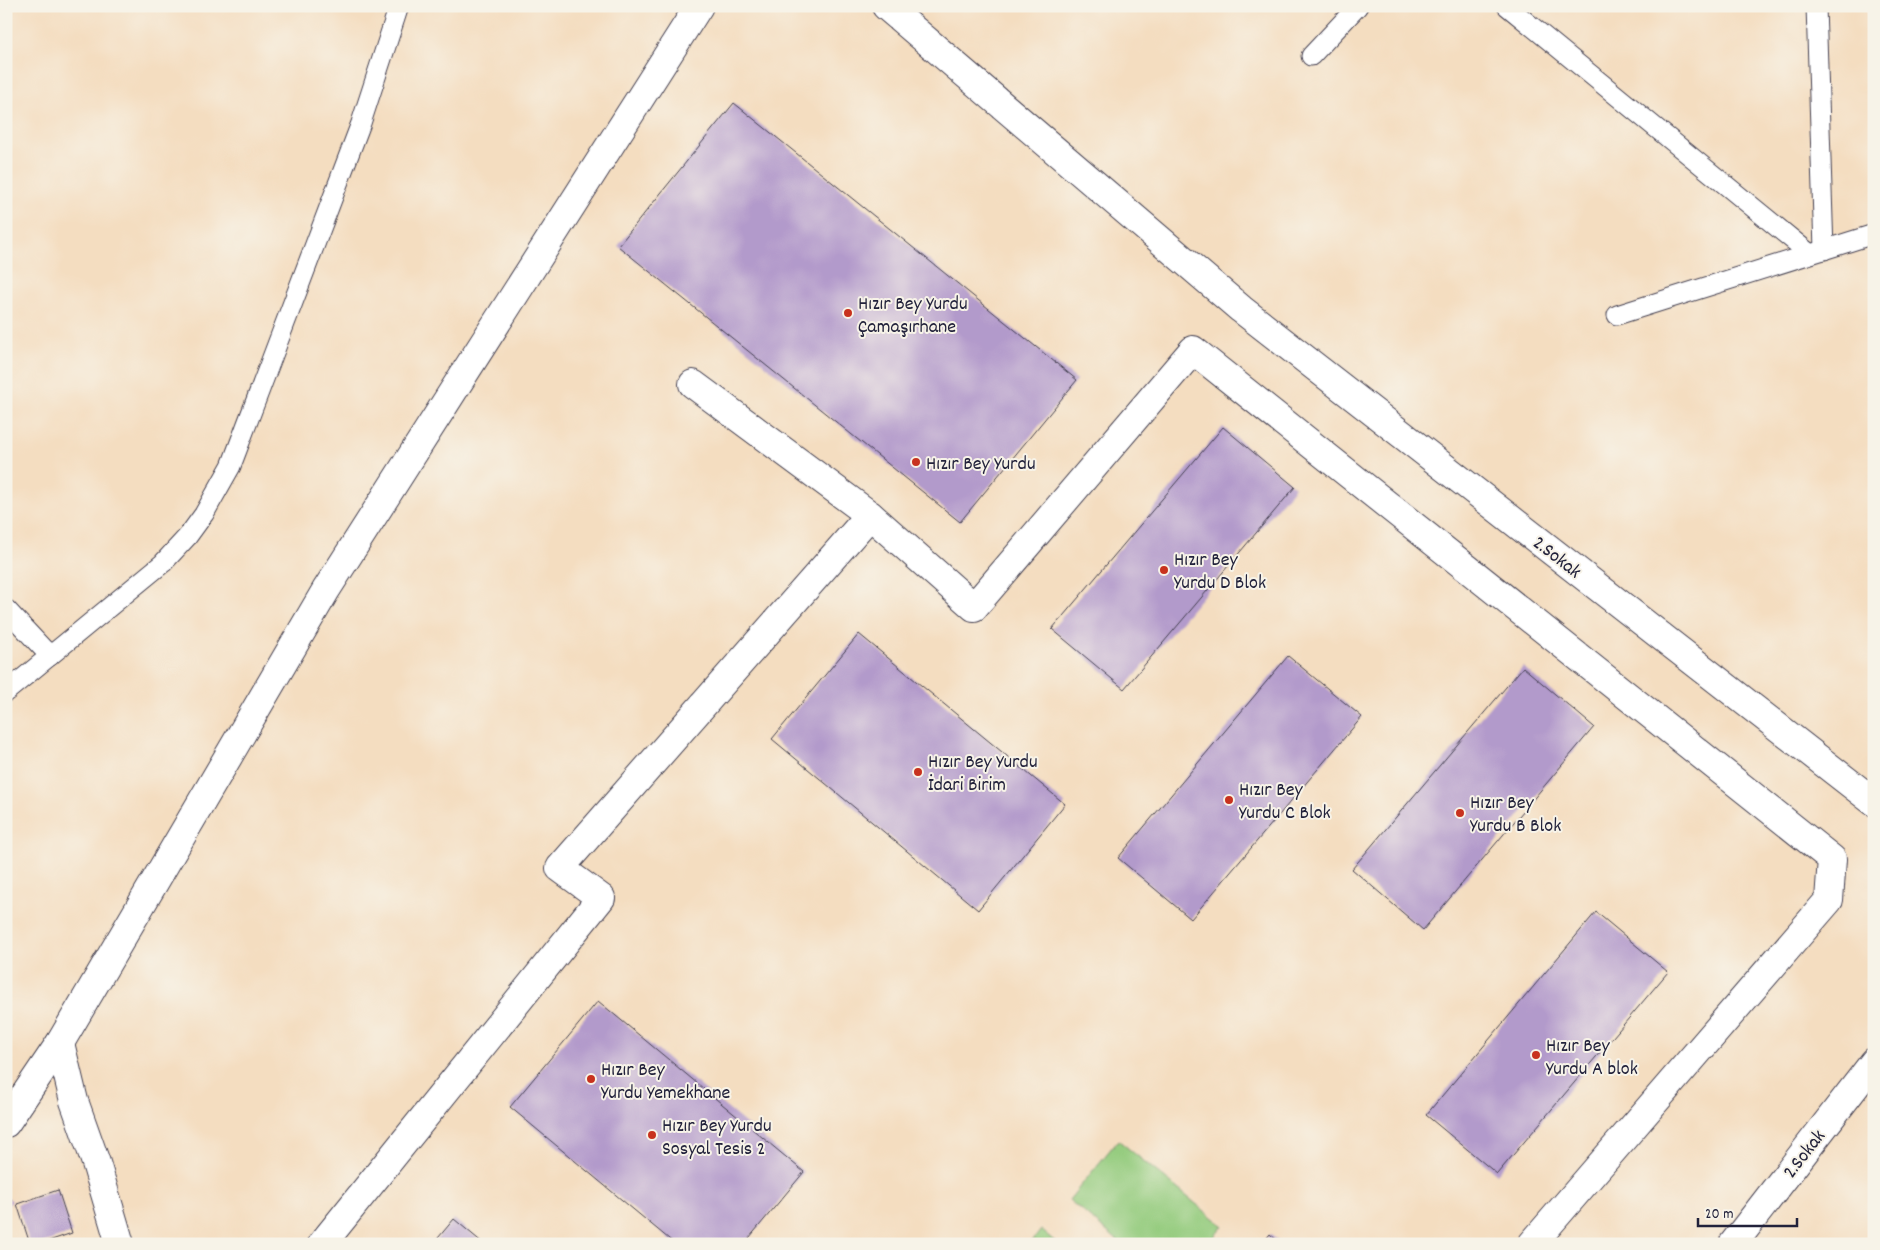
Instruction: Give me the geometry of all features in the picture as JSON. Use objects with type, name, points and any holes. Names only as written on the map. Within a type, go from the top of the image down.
[{"type":"street","points":[[6,1123],[60,1043],[326,590],[698,6]]},
{"type":"street","name":"2.Sokak","points":[[886,6],[1241,309],[1874,802]]},
{"type":"street","points":[[693,384],[870,515],[974,607],[1193,350],[1832,859],[1829,900],[1532,1244]]},
{"type":"street","points":[[322,1244],[601,898],[560,868],[870,515]]},
{"type":"street","points":[[60,1043],[74,1101],[96,1163],[120,1244]]},
{"type":"street","name":"2.Sokak","points":[[1732,1244],[1874,1062]]},
{"type":"lane","points":[[6,692],[163,563],[188,536],[218,490],[231,466],[361,123],[399,6]]},
{"type":"lane","points":[[1311,56],[1358,6]]},
{"type":"lane","points":[[1507,6],[1817,252]]},
{"type":"lane","points":[[1816,6],[1817,252]]},
{"type":"lane","points":[[1617,315],[1874,234]]},
{"type":"lane","points":[[6,609],[50,656]]},
{"type":"green space","points":[[1118,1140],[1223,1226],[1208,1244],[1122,1244],[1069,1200]]},
{"type":"green space","points":[[1041,1230],[1058,1244],[1030,1244]]},
{"type":"building","name":"Hızır Bey Yurdu Çamaşırhane","points":[[734,103],[1077,380],[960,522],[618,246]]},
{"type":"building","name":"Hızır Bey Yurdu D Blok","points":[[1223,427],[1295,487],[1124,689],[1052,629]]},
{"type":"building","name":"Hızır Bey Yurdu İdari Birim","points":[[859,634],[1065,804],[978,910],[772,739]]},
{"type":"building","name":"Hızır Bey Yurdu C Blok","points":[[1288,656],[1362,717],[1191,919],[1118,858]]},
{"type":"building","name":"Hızır Bey Yurdu B Blok","points":[[1523,667],[1594,727],[1423,930],[1352,869]]},
{"type":"building","name":"Hızır Bey Yurdu A blok","points":[[1596,912],[1668,972],[1497,1174],[1426,1115]]},
{"type":"building","name":"Hızır Bey Yurdu Sosyal Tesis 2","points":[[598,1001],[804,1172],[744,1244],[675,1244],[510,1107]]},
{"type":"building","points":[[58,1190],[72,1233],[40,1244],[30,1244],[17,1204]]},
{"type":"building","points":[[6,1196],[12,1201],[6,1207]]},
{"type":"building","points":[[454,1219],[484,1244],[433,1244]]},
{"type":"building","points":[[1270,1234],[1281,1244],[1262,1244]]},
{"type":"place","name":"Hızır Bey Yurdu Çamaşırhane","points":[[848,313]]},
{"type":"place","name":"Hızır Bey Yurdu","points":[[916,462]]},
{"type":"place","name":"Hızır Bey Yurdu D Blok","points":[[1164,570]]},
{"type":"place","name":"Hızır Bey Yurdu İdari Birim","points":[[918,772]]},
{"type":"place","name":"Hızır Bey Yurdu C Blok","points":[[1229,800]]},
{"type":"place","name":"Hızır Bey Yurdu B Blok","points":[[1460,813]]},
{"type":"place","name":"Hızır Bey Yurdu A blok","points":[[1536,1055]]},
{"type":"place","name":"Hızır Bey Yurdu Yemekhane","points":[[591,1079]]},
{"type":"place","name":"Hızır Bey Yurdu Sosyal Tesis 2","points":[[652,1135]]}]
